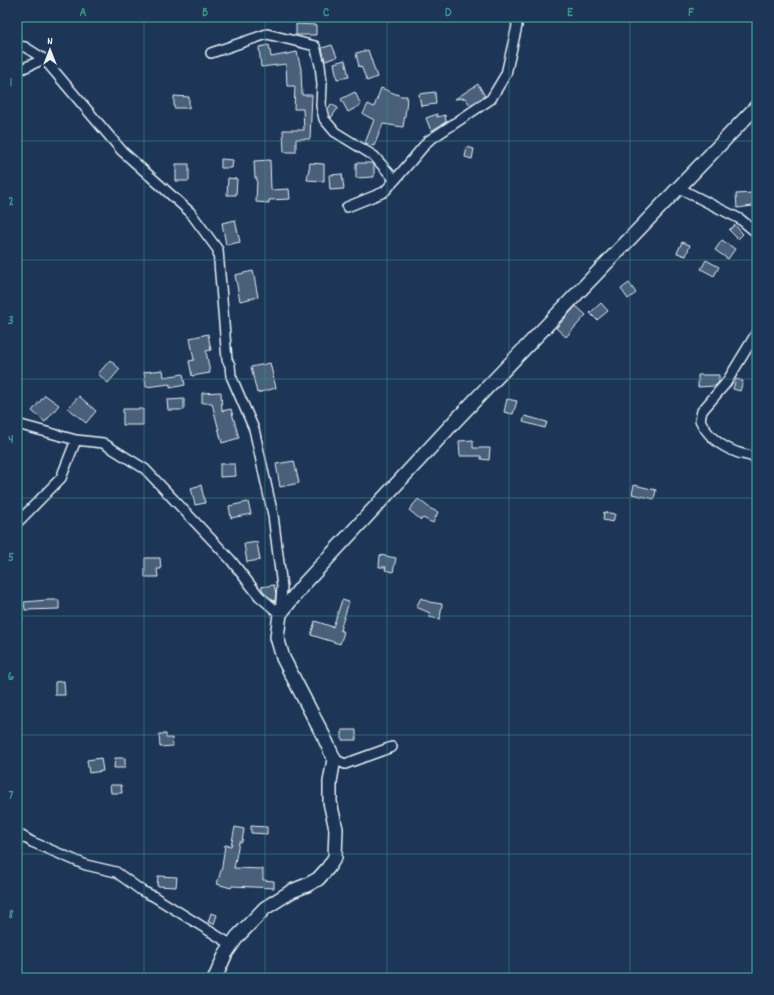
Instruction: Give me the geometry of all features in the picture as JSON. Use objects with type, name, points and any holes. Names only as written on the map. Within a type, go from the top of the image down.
[{"type":"street","points":[[347,207],[384,192],[428,141],[491,98],[506,74],[517,26],[516,17]]},
{"type":"street","points":[[211,53],[267,34],[315,46],[320,65],[322,84],[321,106],[324,119],[335,132],[374,156],[395,180]]},
{"type":"street","points":[[17,46],[25,47],[44,58],[122,151],[190,212],[218,250],[227,360],[230,365],[231,376],[254,428],[273,515],[282,587],[277,637],[283,658],[334,759],[330,782],[330,802],[336,829],[335,857],[318,879],[307,886],[292,891],[265,908],[237,936],[215,978]]},
{"type":"street","points":[[17,71],[44,58]]},
{"type":"street","points":[[280,614],[303,585],[445,432],[757,106]]},
{"type":"street","points":[[679,188],[740,219],[757,233]]},
{"type":"street","points":[[757,332],[726,383],[702,411],[700,420],[705,430],[717,442],[736,452],[757,459]]},
{"type":"street","points":[[17,424],[76,440],[103,443],[144,468],[230,559],[259,596],[280,614]]},
{"type":"street","points":[[17,523],[61,478],[76,440]]},
{"type":"street","points":[[334,759],[345,764],[392,747]]},
{"type":"street","points":[[17,833],[32,842],[86,865],[116,872],[142,891],[154,896],[232,945]]},
{"type":"building","points":[[296,24],[316,25],[316,35],[296,35]]},
{"type":"building","points":[[269,45],[271,57],[297,52],[301,69],[302,95],[312,95],[310,139],[296,139],[296,152],[284,152],[283,130],[304,130],[303,109],[294,109],[295,86],[287,86],[286,64],[261,67],[259,47]]},
{"type":"building","points":[[332,45],[337,57],[325,61],[322,48]]},
{"type":"building","points":[[368,50],[377,77],[367,81],[361,66],[359,67],[356,53]]},
{"type":"building","points":[[345,60],[349,77],[337,79],[334,63]]},
{"type":"building","points":[[478,84],[485,96],[470,105],[465,98],[455,99]]},
{"type":"building","points":[[381,88],[401,96],[407,96],[406,109],[403,127],[383,124],[374,146],[365,143],[374,120],[363,114],[368,104],[374,107]]},
{"type":"building","points":[[355,92],[361,105],[348,112],[341,99]]},
{"type":"building","points":[[435,92],[436,104],[421,106],[419,94]]},
{"type":"building","points":[[174,96],[189,97],[189,108],[174,108]]},
{"type":"building","points":[[331,104],[338,108],[331,118],[328,109]]},
{"type":"building","points":[[437,114],[437,117],[445,115],[446,122],[431,131],[426,118]]},
{"type":"building","points":[[467,147],[474,149],[472,159],[465,157]]},
{"type":"building","points":[[221,159],[233,160],[232,168],[221,168]]},
{"type":"building","points":[[270,160],[271,190],[289,189],[290,199],[269,200],[269,203],[256,202],[257,178],[255,178],[254,161]]},
{"type":"building","points":[[310,163],[324,164],[324,181],[307,180]]},
{"type":"building","points":[[356,163],[372,163],[374,165],[374,177],[356,178]]},
{"type":"building","points":[[176,164],[189,164],[189,181],[176,181]]},
{"type":"building","points":[[342,174],[344,189],[330,190],[329,175]]},
{"type":"building","points":[[228,178],[237,179],[236,195],[227,195]]},
{"type":"building","points":[[752,193],[753,206],[737,208],[736,194]]},
{"type":"building","points":[[235,220],[240,242],[226,245],[222,223]]},
{"type":"building","points":[[735,225],[743,234],[738,239],[729,230]]},
{"type":"building","points":[[722,240],[735,249],[728,259],[715,250]]},
{"type":"building","points":[[682,242],[690,245],[686,256],[677,253]]},
{"type":"building","points":[[706,260],[719,267],[714,276],[701,269]]},
{"type":"building","points":[[253,271],[258,297],[240,301],[235,275]]},
{"type":"building","points":[[629,283],[636,293],[628,299],[621,289]]},
{"type":"building","points":[[601,303],[608,311],[597,320],[590,313]]},
{"type":"building","points":[[576,306],[586,315],[566,337],[556,328]]},
{"type":"building","points":[[208,334],[211,350],[206,351],[210,373],[192,376],[189,361],[194,360],[190,338]]},
{"type":"building","points":[[110,360],[120,369],[108,383],[98,374]]},
{"type":"building","points":[[270,363],[276,388],[257,393],[251,367]]},
{"type":"building","points":[[163,370],[164,377],[183,374],[185,385],[170,388],[170,384],[146,387],[144,372]]},
{"type":"building","points":[[698,375],[719,375],[719,382],[715,386],[698,387]]},
{"type":"building","points":[[736,379],[743,381],[740,391],[733,389]]},
{"type":"building","points":[[221,392],[222,411],[231,409],[239,438],[222,443],[212,403],[202,403],[202,393]]},
{"type":"building","points":[[45,395],[59,405],[45,422],[32,411]]},
{"type":"building","points":[[79,396],[96,411],[86,423],[68,408]]},
{"type":"building","points":[[184,399],[184,410],[168,410],[167,400]]},
{"type":"building","points":[[507,399],[517,401],[513,414],[504,412]]},
{"type":"building","points":[[123,409],[143,409],[143,425],[123,425]]},
{"type":"building","points":[[525,416],[547,422],[545,428],[523,422]]},
{"type":"building","points":[[473,440],[473,448],[490,448],[489,460],[481,459],[481,456],[460,456],[459,441]]},
{"type":"building","points":[[294,461],[299,483],[280,487],[276,464]]},
{"type":"building","points":[[220,464],[235,464],[236,476],[220,477]]},
{"type":"building","points":[[201,485],[205,503],[195,505],[191,488]]},
{"type":"building","points":[[634,485],[656,490],[654,499],[632,494]]},
{"type":"building","points":[[418,499],[431,509],[438,512],[433,523],[423,518],[421,520],[409,510]]},
{"type":"building","points":[[248,502],[251,514],[231,518],[229,506]]},
{"type":"building","points":[[604,512],[615,514],[613,522],[603,520]]},
{"type":"building","points":[[257,542],[260,560],[247,562],[244,544]]},
{"type":"building","points":[[380,555],[396,558],[393,572],[385,570],[386,567],[379,567]]},
{"type":"building","points":[[145,558],[160,558],[161,569],[157,569],[158,577],[145,577]]},
{"type":"building","points":[[274,585],[276,594],[274,601],[265,594],[261,587]]},
{"type":"building","points":[[421,598],[429,602],[442,604],[440,619],[429,617],[430,613],[416,607]]},
{"type":"building","points":[[59,600],[59,609],[25,610],[24,602]]},
{"type":"building","points":[[342,600],[349,602],[340,630],[344,632],[340,644],[311,635],[315,621],[333,627]]},
{"type":"building","points":[[64,681],[65,695],[55,695],[55,682]]},
{"type":"building","points":[[342,730],[356,730],[356,740],[342,740]]},
{"type":"building","points":[[159,734],[166,734],[166,738],[172,738],[173,746],[160,747]]},
{"type":"building","points":[[101,758],[103,771],[89,773],[87,760]]},
{"type":"building","points":[[115,758],[125,758],[125,768],[114,768]]},
{"type":"building","points":[[110,785],[121,785],[122,793],[111,793]]},
{"type":"building","points":[[251,826],[267,827],[267,834],[251,833]]},
{"type":"building","points":[[235,827],[244,829],[242,842],[239,842],[234,868],[263,869],[263,880],[274,881],[274,888],[232,886],[231,888],[217,884],[222,867],[225,845],[231,846]]},
{"type":"building","points":[[158,876],[177,877],[176,887],[157,886]]},
{"type":"building","points":[[211,913],[217,915],[214,924],[208,922]]}]
